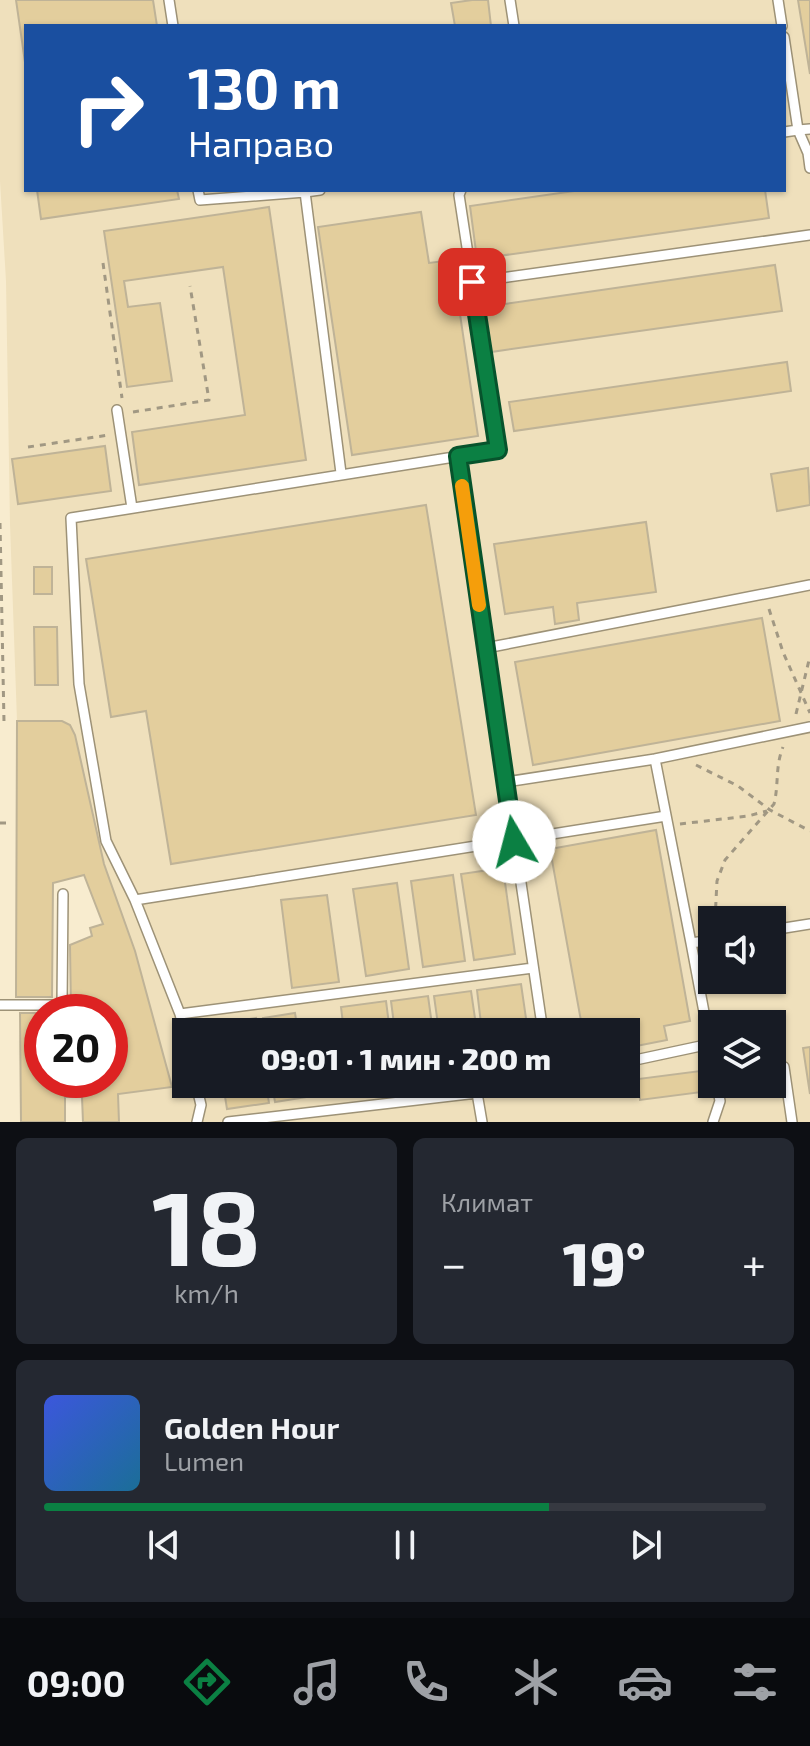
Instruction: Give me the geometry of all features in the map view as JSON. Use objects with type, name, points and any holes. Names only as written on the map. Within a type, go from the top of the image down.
[{"type":"lane","points":[[169,0],[173,24]]},
{"type":"lane","points":[[510,0],[514,24]]},
{"type":"lane","points":[[778,0],[782,24]]},
{"type":"lane","points":[[786,50],[798,130],[808,153],[810,168]]},
{"type":"lane","points":[[786,132],[810,129]]},
{"type":"lane","points":[[198,192],[200,200],[305,192],[341,473]]},
{"type":"lane","points":[[181,1018],[135,900],[106,841],[79,684],[71,518],[498,450],[460,192]]},
{"type":"lane","points":[[472,282],[810,235]]},
{"type":"lane","points":[[119,413],[132,508]]},
{"type":"lane","points":[[458,456],[541,1018]]},
{"type":"lane","points":[[486,648],[810,585]]},
{"type":"lane","points":[[506,782],[655,759],[810,727]]},
{"type":"lane","points":[[655,759],[704,1010]]},
{"type":"lane","points":[[135,900],[667,821]]},
{"type":"lane","points":[[0,1005],[62,1005],[63,894]]},
{"type":"lane","points":[[786,928],[810,924]]},
{"type":"lane","points":[[691,943],[698,942]]},
{"type":"lane","points":[[180,1014],[533,968]]},
{"type":"lane","points":[[640,1059],[698,1047]]},
{"type":"lane","points":[[786,1081],[792,1122]]},
{"type":"lane","points":[[197,1122],[199,1098]]},
{"type":"lane","points":[[228,1122],[434,1098]]},
{"type":"lane","points":[[478,1098],[482,1122]]},
{"type":"lane","points":[[713,1122],[719,1098]]},
{"type":"path","points":[[103,263],[119,413],[209,400],[190,286]]},
{"type":"path","points":[[28,447],[120,433]]},
{"type":"path","points":[[0,523],[4,722]]},
{"type":"path","points":[[767,593],[769,612],[783,652],[810,713]]},
{"type":"path","points":[[716,906],[717,881],[725,860],[770,810],[777,792],[778,760],[793,731],[810,656]]},
{"type":"path","points":[[695,764],[738,786],[770,810],[810,831]]},
{"type":"path","points":[[667,821],[748,816],[770,810]]},
{"type":"path","points":[[0,823],[8,823]]},
{"type":"shaded area","points":[[0,0],[810,0],[810,1122],[119,1122],[118,1098],[128,1098],[128,1093],[172,1086],[135,951],[104,864],[75,735],[70,725],[62,721],[17,721],[6,281],[0,181]]},
{"type":"building","points":[[16,0],[153,0],[157,24],[24,24],[24,55]]},
{"type":"building","points":[[488,0],[491,24],[455,24],[451,3]]},
{"type":"building","points":[[798,0],[810,0],[810,74]]},
{"type":"building","points":[[37,192],[177,192],[179,199],[41,219]]},
{"type":"building","points":[[567,192],[765,192],[769,218],[477,259],[470,206]]},
{"type":"building","points":[[269,207],[306,460],[139,485],[132,432],[245,415],[223,267],[124,281],[128,307],[160,303],[172,381],[127,387],[104,231]]},
{"type":"building","points":[[421,212],[429,263],[452,260],[478,436],[352,455],[318,227]]},
{"type":"building","points":[[775,265],[782,311],[491,352],[484,307]]},
{"type":"building","points":[[787,362],[791,391],[514,431],[509,402]]},
{"type":"building","points":[[105,446],[111,491],[18,504],[12,459]]},
{"type":"building","points":[[808,468],[810,505],[777,511],[771,474]]},
{"type":"building","points":[[426,505],[476,815],[171,864],[146,711],[111,717],[86,559]]},
{"type":"building","points":[[646,522],[656,592],[577,603],[579,620],[555,624],[553,607],[505,614],[494,544]]},
{"type":"building","points":[[34,567],[52,567],[52,594],[34,594]]},
{"type":"building","points":[[762,618],[780,721],[533,765],[515,662]]},
{"type":"building","points":[[34,627],[57,627],[58,685],[35,685]]},
{"type":"building","points":[[17,721],[62,721],[70,725],[75,735],[104,864],[135,951],[172,1087],[128,1093],[128,994],[71,994],[70,945],[92,936],[90,928],[103,924],[84,875],[53,883],[52,994],[16,997]]},
{"type":"building","points":[[656,830],[690,1021],[664,1026],[667,1040],[640,1045],[640,1018],[580,1018],[550,849]]},
{"type":"building","points":[[503,868],[515,954],[474,960],[461,874]]},
{"type":"building","points":[[453,875],[465,961],[423,967],[411,881]]},
{"type":"building","points":[[397,883],[409,969],[366,976],[353,889]]},
{"type":"building","points":[[327,895],[339,982],[292,988],[281,900]]},
{"type":"building","points":[[521,984],[526,1018],[480,1018],[477,990]]},
{"type":"building","points":[[471,991],[475,1018],[437,1018],[434,996]]},
{"type":"building","points":[[428,996],[431,1018],[393,1018],[391,1001]]},
{"type":"building","points":[[386,1001],[388,1018],[342,1018],[341,1007]]},
{"type":"building","points":[[20,1013],[24,1013],[24,1098],[65,1098],[65,1122],[21,1122]]},
{"type":"building","points":[[295,1013],[296,1018],[263,1018]]},
{"type":"building","points":[[810,1047],[810,1094],[803,1048]]},
{"type":"building","points":[[698,1071],[698,1093],[640,1100],[640,1079]]},
{"type":"building","points":[[82,1098],[118,1098],[119,1122],[83,1122]]},
{"type":"building","points":[[225,1098],[268,1098],[269,1103],[227,1109]]},
{"type":"building","points":[[274,1098],[301,1098],[275,1102]]},
{"type":"slow traffic","points":[[462,486],[479,605]]},
{"type":"route","points":[[472,282],[498,450],[458,456],[514,842]]}]
